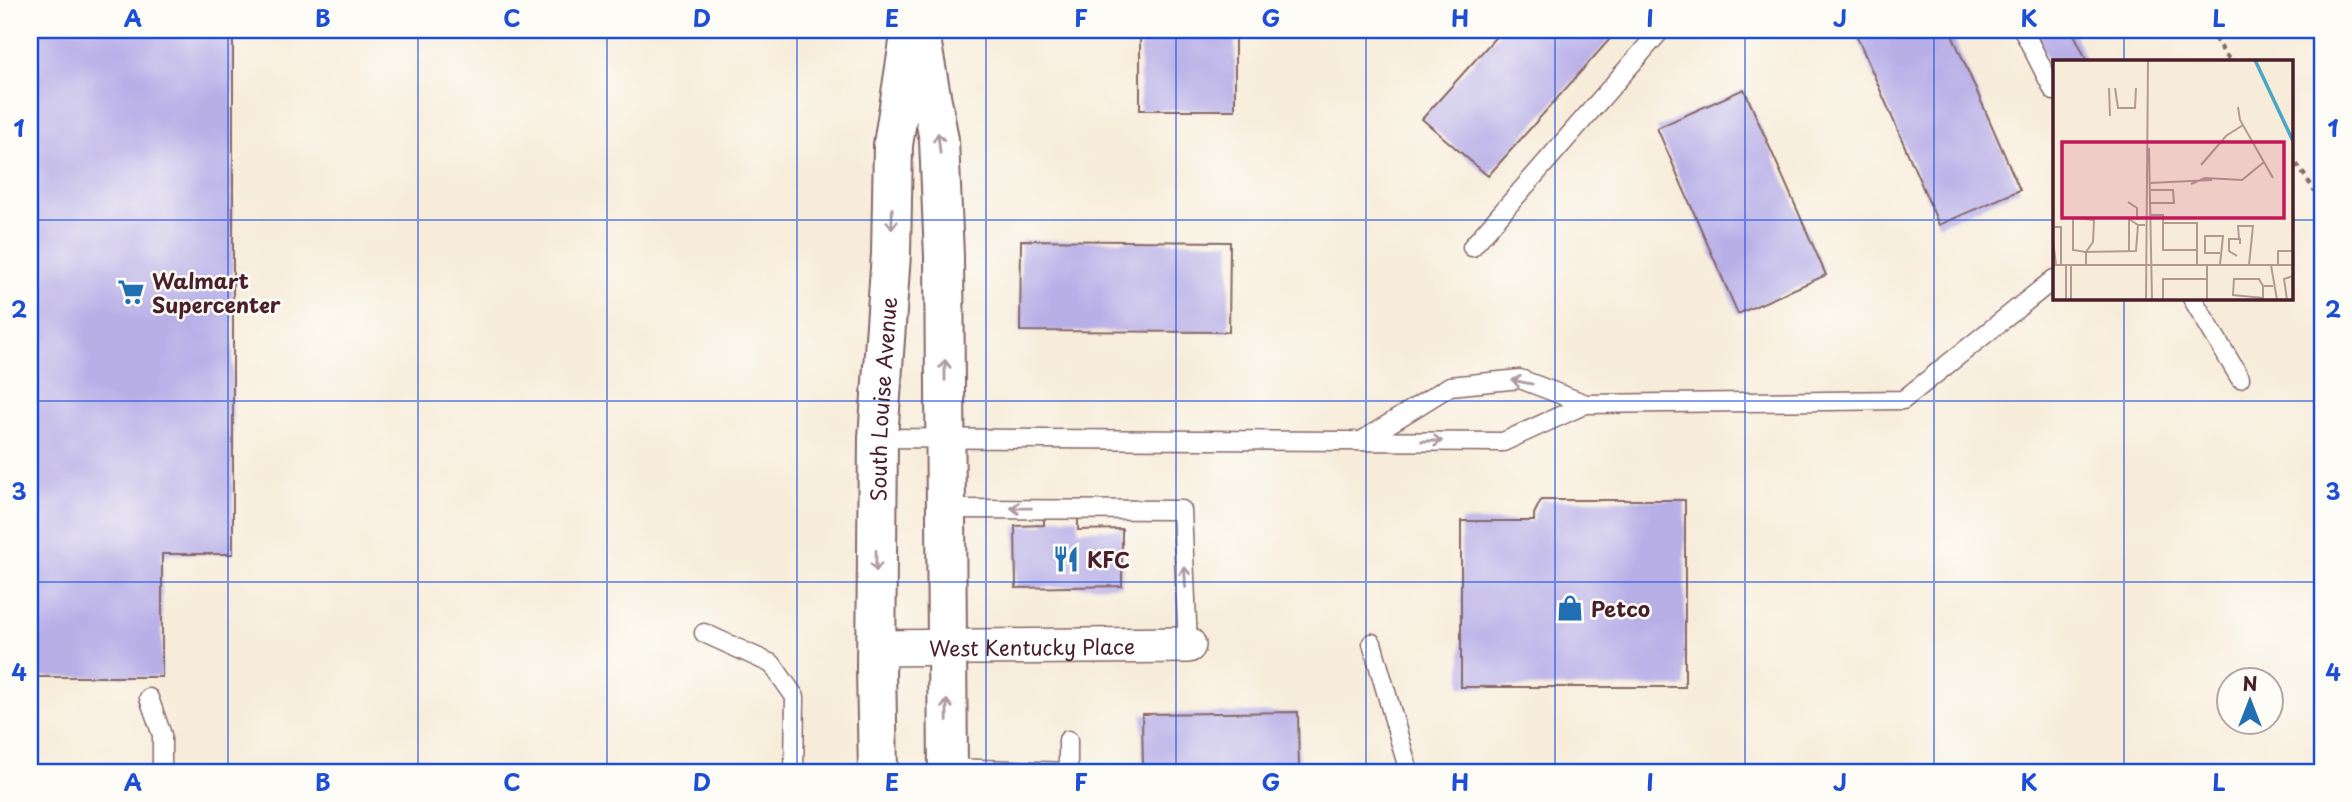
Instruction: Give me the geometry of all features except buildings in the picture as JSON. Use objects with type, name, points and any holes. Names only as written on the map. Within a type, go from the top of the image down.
[{"type":"main road","name":"South Louise Avenue","points":[[878,772],[877,438],[891,254],[893,145],[911,30]]},
{"type":"main road","points":[[919,30],[939,140],[944,256],[948,770]]},
{"type":"street","name":"West Kentucky Place","points":[[876,648],[1188,645]]},
{"type":"lane","points":[[1472,247],[1661,30]]},
{"type":"lane","points":[[2023,30],[2053,89]]},
{"type":"lane","points":[[1363,440],[1450,386],[1520,379],[1587,404],[1903,400],[2053,280]]},
{"type":"lane","points":[[2193,299],[2240,378]]},
{"type":"lane","points":[[877,438],[1503,442],[1587,404]]},
{"type":"lane","points":[[945,509],[1182,510],[1188,645]]},
{"type":"lane","points":[[704,633],[772,664],[795,697],[794,772]]},
{"type":"lane","points":[[1372,643],[1409,772]]},
{"type":"lane","points":[[149,698],[162,735],[162,772]]},
{"type":"lane","points":[[948,770],[1068,771],[1068,740]]},
{"type":"path","points":[[2209,30],[2229,60]]},
{"type":"path","points":[[2292,157],[2322,201]]},
{"type":"place","name":"Walmart Supercenter","points":[[131,292]]},
{"type":"place","name":"KFC","points":[[1066,559]]},
{"type":"place","name":"Petco","points":[[1570,608]]}]
